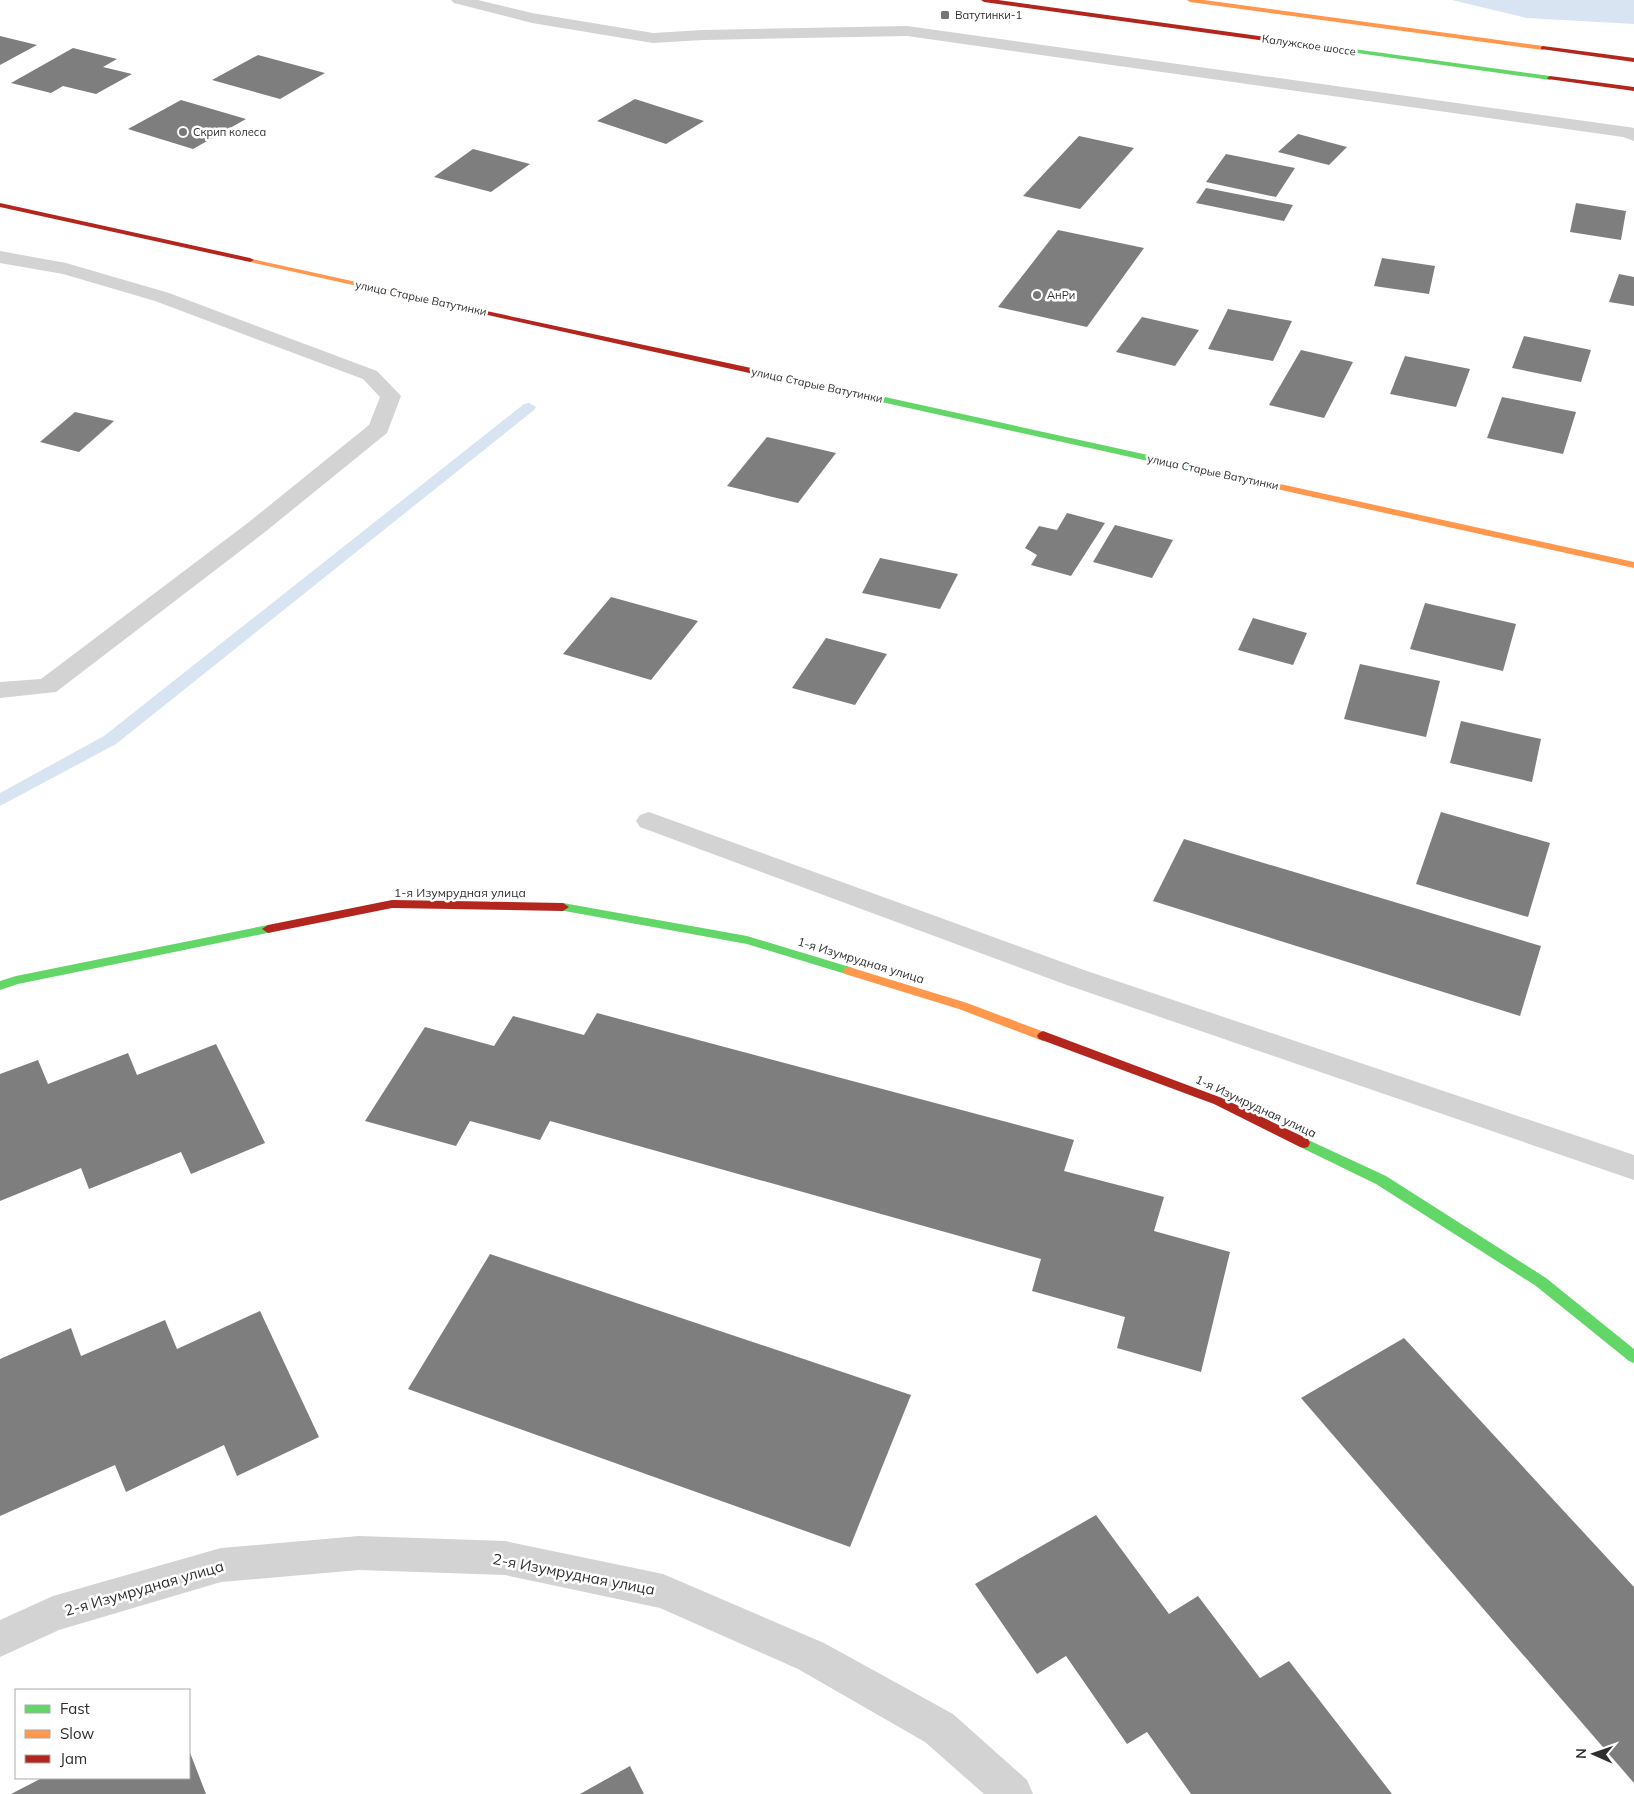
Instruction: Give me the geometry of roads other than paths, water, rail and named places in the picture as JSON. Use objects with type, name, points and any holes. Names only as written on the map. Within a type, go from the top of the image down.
[{"type":"main road","name":"Калужское шоссе","points":[[984,0],[1634,89]]},
{"type":"main road","points":[[1190,0],[1634,60]]},
{"type":"main road","name":"улица Старые Ватутинки","points":[[0,205],[1634,565]]},
{"type":"main road","name":"1-я Изумрудная улица","points":[[0,986],[16,980],[392,904],[569,907],[747,940],[964,1006],[1218,1101],[1381,1180],[1541,1282],[1634,1357]]},
{"type":"street","points":[[459,0],[532,18],[653,38],[703,35],[907,31],[1628,132],[1634,136]]},
{"type":"street","points":[[0,257],[66,269],[162,297],[370,375],[392,396],[379,428],[257,527],[47,686],[0,690]]},
{"type":"street","points":[[648,821],[1074,977],[1634,1168]]},
{"type":"street","name":"2-я Изумрудная улица","points":[[0,1639],[53,1614],[221,1565],[359,1553],[505,1558],[663,1591],[811,1656],[939,1728],[1013,1794]]},
{"type":"water","points":[[1452,0],[1634,0],[1634,24],[1527,18]]},
{"type":"waterway","points":[[0,800],[110,740],[529,407]]},
{"type":"place","name":"Ватутинки-1","points":[[945,15]]},
{"type":"place","name":"Скрип колеса","points":[[183,132]]},
{"type":"place","name":"АнРи","points":[[1037,295]]}]
